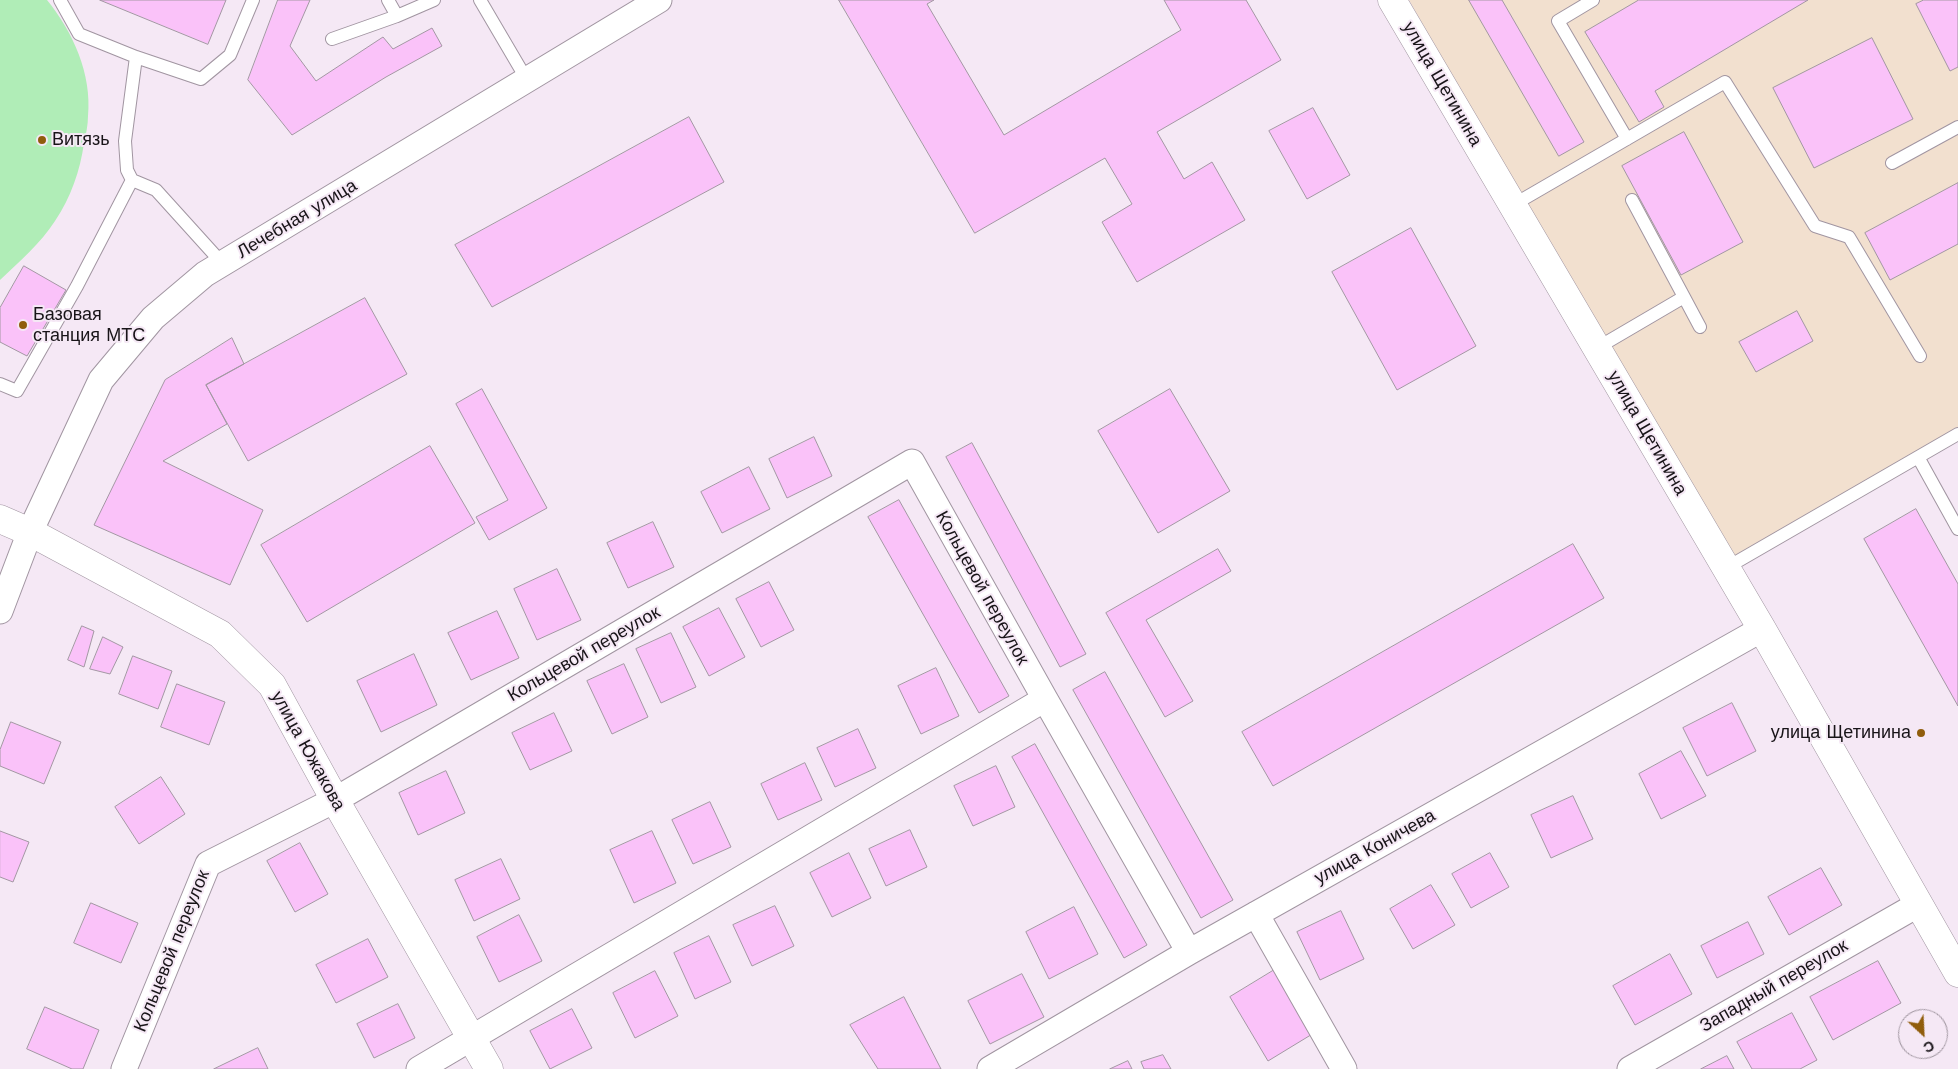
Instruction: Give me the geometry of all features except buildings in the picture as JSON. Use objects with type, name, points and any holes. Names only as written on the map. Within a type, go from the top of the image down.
[{"type":"street","name":"Лечебная улица","points":[[0,611],[30,532],[101,380],[152,318],[205,274],[222,263],[659,0]]},
{"type":"street","name":"улица Щетинина","points":[[1392,0],[1762,629],[1919,904],[1956,963]]},
{"type":"street","name":"Кольцевой переулок","points":[[124,1069],[208,864],[335,800],[912,462],[1044,699],[1189,952]]},
{"type":"street","name":"улица Южакова","points":[[0,519],[30,532],[220,634],[272,684],[335,800],[489,1069]]},
{"type":"street","name":"улица Коничева","points":[[990,1069],[1189,952],[1762,629]]},
{"type":"street","points":[[419,1069],[1044,699]]},
{"type":"street","name":"Западный переулок","points":[[1630,1069],[1919,904]]},
{"type":"street","points":[[1256,914],[1344,1069]]},
{"type":"lane","points":[[60,0],[79,34],[136,58],[201,79],[230,56],[253,0]]},
{"type":"lane","points":[[388,0],[397,16]]},
{"type":"lane","points":[[332,39],[397,16],[434,0]]},
{"type":"lane","points":[[480,0],[527,80]]},
{"type":"lane","points":[[1593,0],[1558,21],[1627,139]]},
{"type":"lane","points":[[136,58],[125,141],[126,170],[132,180],[156,190],[222,263]]},
{"type":"lane","points":[[1512,205],[1725,82],[1815,226],[1849,237],[1920,356]]},
{"type":"lane","points":[[1892,163],[1958,127]]},
{"type":"lane","points":[[0,384],[17,391],[77,286],[132,180]]},
{"type":"lane","points":[[1632,200],[1700,327]]},
{"type":"lane","points":[[1597,348],[1684,296]]},
{"type":"lane","points":[[1726,568],[1958,434]]},
{"type":"lane","points":[[1918,457],[1958,529]]},
{"type":"shaded area","points":[[1409,0],[1958,0],[1958,435],[1726,568]]},
{"type":"green space","name":"Витязь","points":[[0,0],[47,0],[65,26],[79,54],[84,69],[88,100],[87,126],[80,164],[66,203],[43,237],[0,280]]},
{"type":"place","name":"Витязь","points":[[42,140]]},
{"type":"place","name":"Базовая станция МТС","points":[[23,325]]},
{"type":"place","name":"улица Щетинина","points":[[1921,733]]}]
